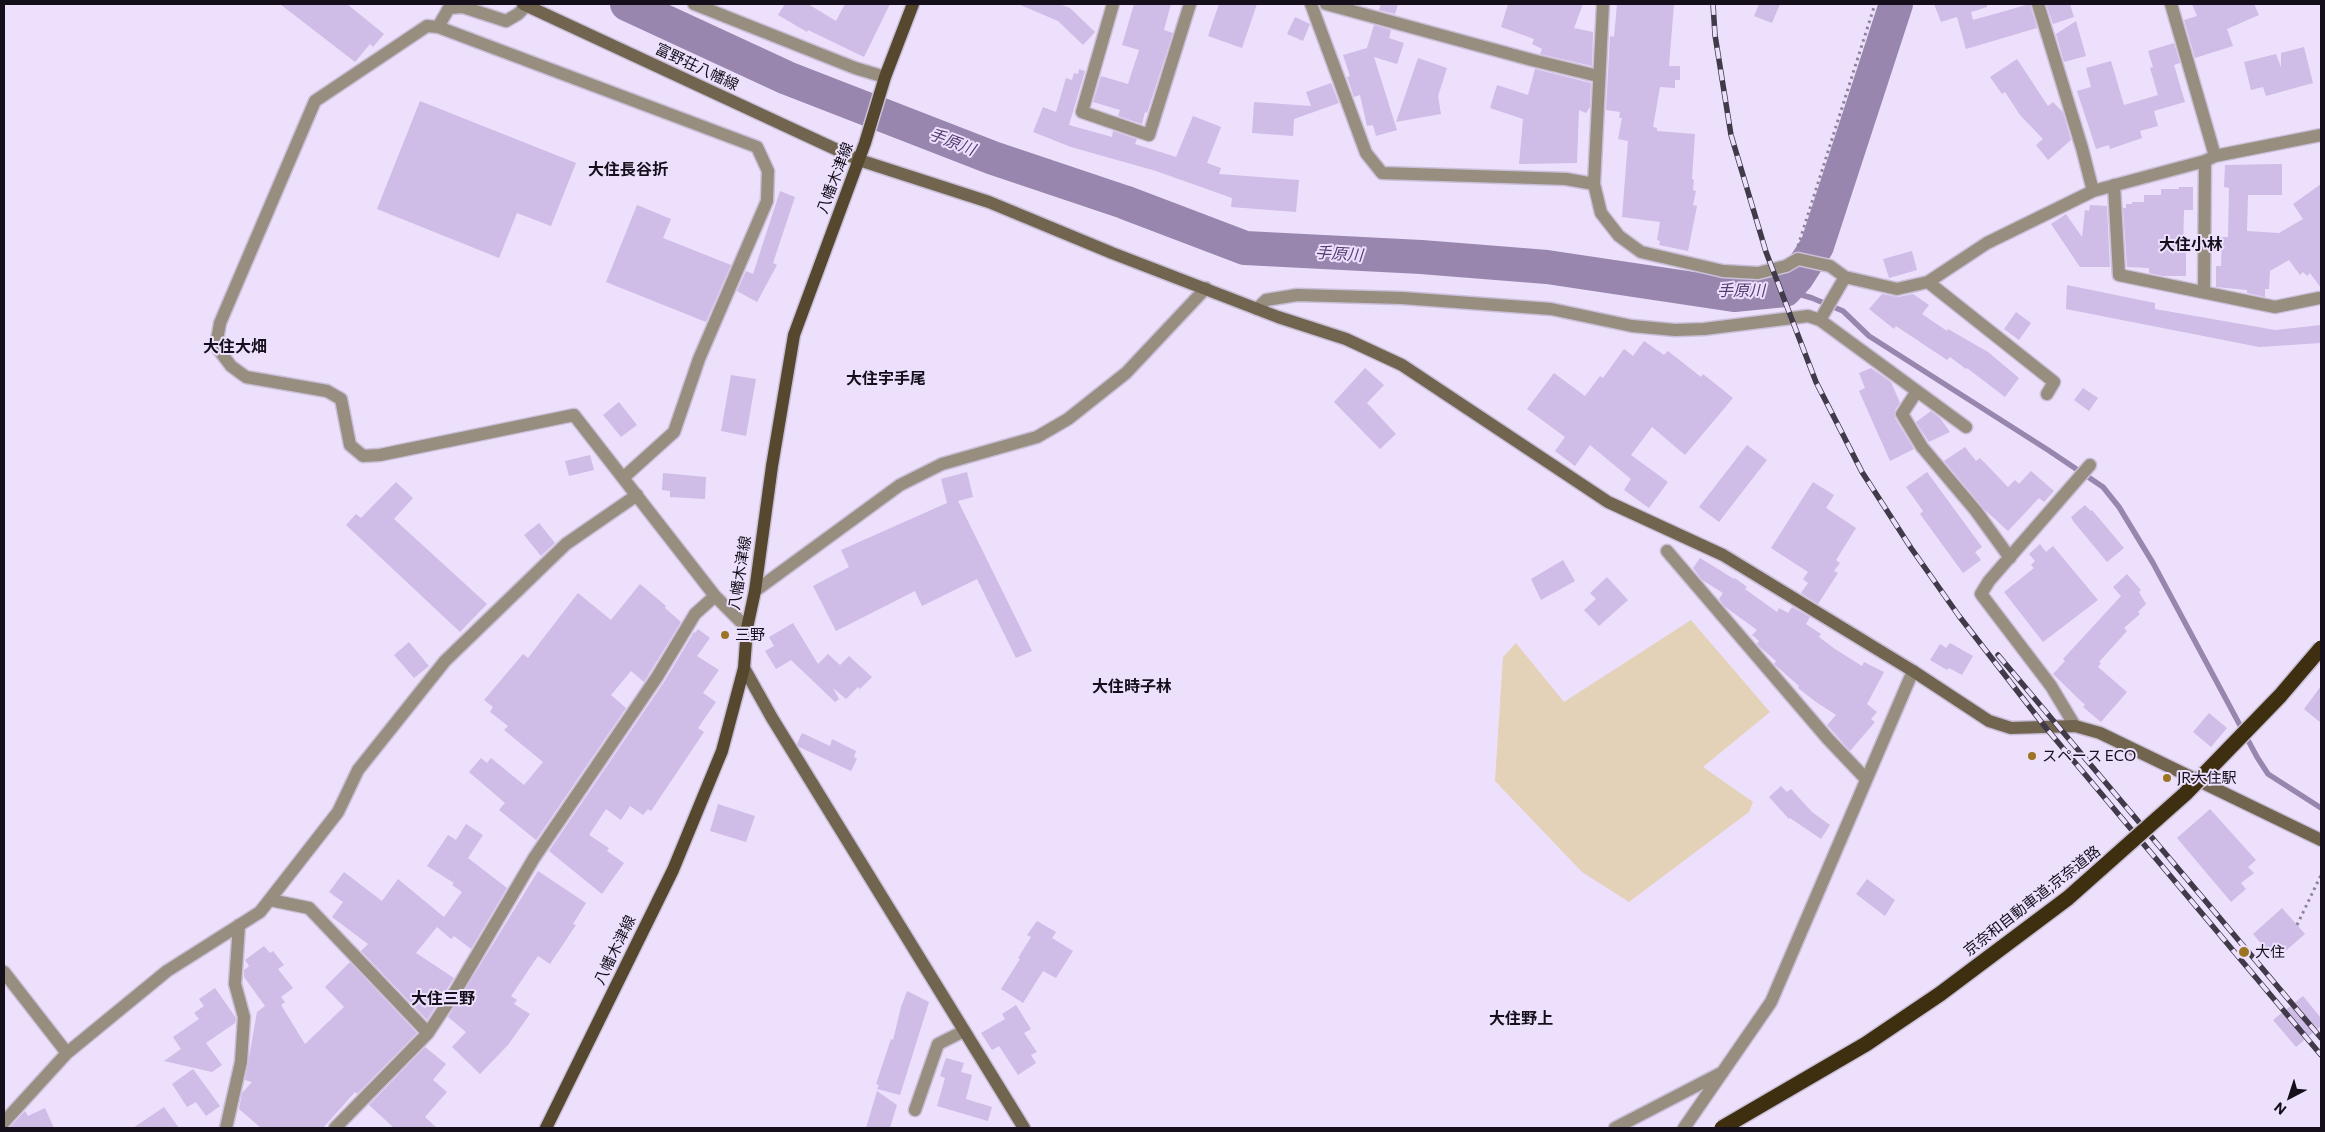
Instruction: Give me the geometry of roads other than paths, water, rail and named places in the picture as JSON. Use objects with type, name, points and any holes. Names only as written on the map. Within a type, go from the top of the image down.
[{"type":"highway","name":"京奈和自動車道;京奈道路","points":[[1722,1128],[1866,1044],[1940,994],[2068,898],[2122,852],[2206,773],[2280,696],[2321,648]]},
{"type":"main road","name":"八幡木津線","points":[[546,1128],[673,870],[722,751],[744,668],[747,628],[755,591],[772,466],[794,336],[865,143],[883,82],[913,4]]},
{"type":"street","points":[[694,4],[722,9],[883,82]]},
{"type":"street","points":[[1113,4],[1082,112],[1149,134],[1190,4]]},
{"type":"street","points":[[1311,4],[1366,153],[1382,173],[1566,179],[1594,184]]},
{"type":"street","points":[[1326,4],[1598,76]]},
{"type":"street","points":[[1602,4],[1594,184],[1601,213],[1619,236],[1640,252],[1723,271],[1758,273],[1786,266],[1795,260],[1830,266],[1844,277],[1897,289],[1928,282],[1987,243],[2092,191],[2210,158],[2321,135]]},
{"type":"street","points":[[2038,4],[2082,148],[2092,191]]},
{"type":"street","points":[[2171,4],[2210,158],[2204,292]]},
{"type":"street","points":[[438,26],[449,8],[463,7],[506,21],[518,14],[524,5]]},
{"type":"street","name":"富野荘八幡線","points":[[524,5],[859,160],[989,202],[1112,253],[1257,309],[1346,339],[1402,365],[1608,502],[1723,555],[1913,671],[1990,721],[2011,728],[2075,726]]},
{"type":"street","points":[[624,478],[674,432],[699,358],[767,201],[768,171],[757,147],[438,26],[427,26],[315,101],[220,323],[216,346],[231,366],[246,377],[327,390],[341,399],[350,445],[363,456],[380,455],[574,415],[715,596],[747,628]]},
{"type":"street","points":[[2114,185],[2119,275],[2275,306],[2319,298]]},
{"type":"street","points":[[1822,316],[1844,277]]},
{"type":"street","points":[[1928,282],[2054,382],[2047,394]]},
{"type":"street","points":[[755,591],[900,485],[942,464],[1037,437],[1068,419],[1126,373],[1206,288]]},
{"type":"street","points":[[1257,309],[1266,300],[1297,295],[1402,298],[1551,309],[1632,326],[1675,330],[1704,329],[1808,316],[1822,316],[1966,427]]},
{"type":"street","points":[[1917,391],[1902,414],[1922,447],[1976,511],[2010,558]]},
{"type":"street","points":[[2090,465],[1989,581],[1981,594],[2051,686],[2075,726],[2124,743],[2321,840]]},
{"type":"street","points":[[4,1122],[67,1053],[167,971],[260,912],[338,812],[358,770],[446,661],[566,544],[637,495]]},
{"type":"street","points":[[1667,551],[1828,739],[1866,779]]},
{"type":"street","points":[[335,1128],[428,1033],[455,992],[534,858],[657,677],[695,614],[715,596]]},
{"type":"street","points":[[744,668],[777,727],[1024,1128]]},
{"type":"street","points":[[1684,1128],[1726,1071],[1771,1002],[1913,671]]},
{"type":"street","points":[[270,900],[309,908],[428,1033]]},
{"type":"street","points":[[226,1128],[241,1062],[244,1017],[235,984],[239,925]]},
{"type":"street","points":[[4,972],[67,1053]]},
{"type":"street","points":[[915,1110],[938,1044],[964,1031]]},
{"type":"street","points":[[1615,1128],[1726,1071]]},
{"type":"waterway","name":"手原川","points":[[627,4],[787,78],[993,158],[1124,202],[1245,248],[1421,257],[1547,267],[1734,295],[1785,290],[1797,277],[1817,246],[1896,4]]},
{"type":"waterway","points":[[1785,290],[1812,298],[1843,311],[1869,336],[2103,487],[2119,507],[2153,563],[2257,757],[2268,774],[2321,808]]},
{"type":"railway","points":[[1713,4],[1715,35],[1731,135],[1766,252],[1816,382],[1862,472],[1911,548],[1959,616],[2046,728],[2321,1055]]},
{"type":"railway","points":[[1998,655],[2321,1038]]},
{"type":"place","name":"三野","points":[[725,635]]},
{"type":"place","name":"スペース ECO","points":[[2032,756]]},
{"type":"place","name":"JR大住駅","points":[[2167,778]]},
{"type":"place","name":"大住","points":[[2244,952]]},
{"type":"district","name":"大住長谷折","points":[[628,170]]},
{"type":"district","name":"大住小林","points":[[2191,245]]},
{"type":"district","name":"大住大畑","points":[[235,347]]},
{"type":"district","name":"大住宇手尾","points":[[886,379]]},
{"type":"district","name":"大住時子林","points":[[1132,687]]},
{"type":"district","name":"大住三野","points":[[443,999]]},
{"type":"district","name":"大住野上","points":[[1521,1019]]}]
